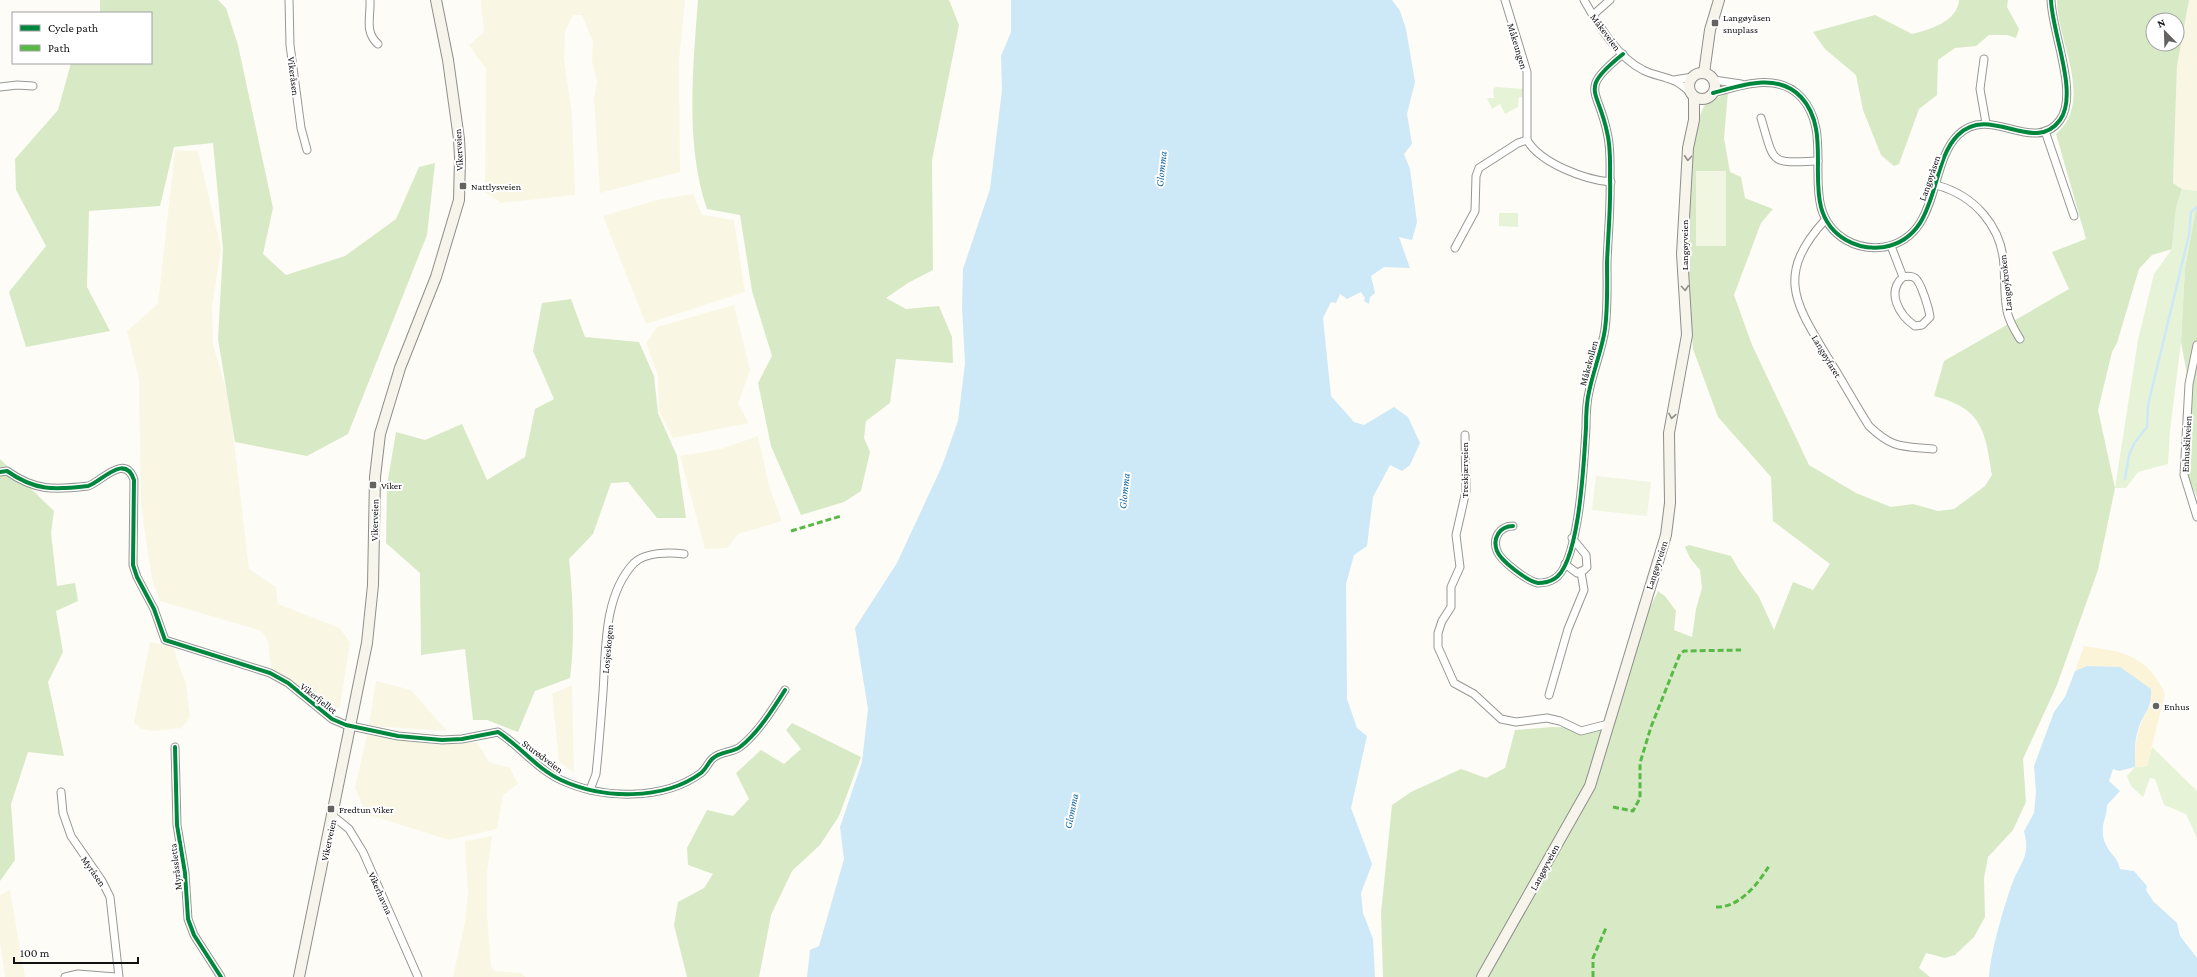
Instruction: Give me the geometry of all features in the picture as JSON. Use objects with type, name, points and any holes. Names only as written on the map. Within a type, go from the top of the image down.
[{"type":"main road","name":"Vikerveien","points":[[299,977],[351,726],[371,613],[375,478],[380,434],[400,368],[436,277],[459,200],[460,158],[458,132],[449,67],[436,0]]},
{"type":"main road","points":[[1704,73],[1708,38],[1719,0]]},
{"type":"main road","points":[[1704,73],[1714,80],[1715,89],[1710,96],[1698,99],[1692,94],[1689,84],[1693,77],[1704,73]]},
{"type":"main road","name":"Langøyveien","points":[[1482,977],[1582,803],[1594,773],[1666,535],[1669,516],[1670,433],[1687,335],[1683,246],[1688,148],[1694,120],[1692,94]]},
{"type":"main road","name":"Langøyveien","points":[[1694,120],[1710,96]]},
{"type":"street","name":"Vikeråsen","points":[[289,0],[290,46],[301,128],[307,150]]},
{"type":"street","points":[[370,0],[370,36],[378,44]]},
{"type":"street","name":"Måkeungen","points":[[1505,0],[1527,72],[1527,140]]},
{"type":"street","name":"Måkeveien","points":[[1584,0],[1593,15],[1623,54],[1642,70],[1674,80],[1692,94]]},
{"type":"street","points":[[1593,15],[1610,0]]},
{"type":"street","points":[[1984,59],[1980,89],[1986,123],[2027,134],[2045,131],[2060,121],[2068,101],[2068,90],[2052,14],[2051,0]]},
{"type":"street","name":"Måkekollen","points":[[1513,526],[1503,528],[1496,537],[1496,545],[1500,556],[1533,582],[1544,583],[1555,579],[1565,564],[1581,498],[1589,392],[1605,330],[1608,296],[1611,182],[1607,131],[1597,104],[1594,89],[1597,79],[1604,70],[1623,54]]},
{"type":"street","name":"Måkeveien","points":[[1674,80],[1693,77]]},
{"type":"street","name":"Langøyåsen","points":[[1714,80],[1743,84],[1774,82],[1786,86],[1799,95],[1808,106],[1815,120],[1819,197],[1826,220],[1840,236],[1857,245],[1871,248],[1891,246],[1905,238],[1917,227],[1925,213],[1946,153],[1953,140],[1970,127],[1986,123]]},
{"type":"street","name":"Langøyåsen","points":[[1710,96],[1743,84]]},
{"type":"street","points":[[0,87],[17,85],[33,86]]},
{"type":"street","points":[[1761,118],[1771,152],[1776,159],[1785,162],[1818,161]]},
{"type":"street","points":[[2045,131],[2074,216]]},
{"type":"street","points":[[1455,248],[1475,211],[1476,176],[1479,168],[1518,143],[1527,140],[1531,147],[1569,172],[1590,180],[1611,182]]},
{"type":"street","name":"Langøykroken","points":[[1936,185],[1952,189],[1977,206],[1989,220],[1997,233],[2004,265],[2004,293],[2007,313],[2020,339]]},
{"type":"street","name":"Langøyfaret","points":[[1826,220],[1810,239],[1797,268],[1795,294],[1802,315],[1869,426],[1879,436],[1894,445],[1933,450]]},
{"type":"street","points":[[1891,246],[1903,277]]},
{"type":"street","points":[[1909,276],[1916,278],[1920,284],[1930,317],[1922,325],[1915,326],[1908,321],[1896,300],[1894,293],[1896,283],[1903,277],[1909,276]]},
{"type":"street","name":"Enhuskilveien","points":[[2197,345],[2189,384],[2184,475],[2197,517]]},
{"type":"street","name":"Treskjærveien","points":[[1465,435],[1466,491],[1456,535],[1460,568],[1451,587],[1451,607],[1442,621],[1437,639],[1438,647],[1451,679],[1458,686],[1474,694],[1506,722],[1547,718],[1560,721],[1581,731],[1608,724]]},
{"type":"street","name":"Vikerfjellet","points":[[0,472],[7,471],[23,482],[41,488],[88,486],[92,485],[108,472],[122,469],[132,475],[134,480],[133,565],[137,577],[154,608],[165,640],[270,673],[288,683],[332,719],[351,726]]},
{"type":"street","points":[[1565,564],[1573,571],[1581,572],[1587,567],[1588,559],[1572,538]]},
{"type":"street","name":"Losjeskogen","points":[[590,790],[596,774],[608,629],[616,595],[627,572],[639,560],[671,553],[684,554]]},
{"type":"street","points":[[1549,695],[1568,629],[1584,590],[1581,572]]},
{"type":"street","name":"Sturødveien","points":[[351,726],[398,736],[442,740],[462,739],[498,732],[511,740],[537,764],[559,779],[590,790],[615,794],[658,791],[685,781],[700,773],[712,758],[736,749],[749,739],[785,690]]},
{"type":"street","name":"Myråssletta","points":[[175,747],[176,818],[185,873],[188,919],[194,935],[221,977]]},
{"type":"street","name":"Myråsen","points":[[61,792],[63,813],[71,836],[102,882],[110,897],[118,977]]},
{"type":"street","name":"Vikerhavna","points":[[333,816],[349,829],[363,852],[418,977]]},
{"type":"street","points":[[65,977],[78,974],[118,977]]},
{"type":"shaded area","points":[[481,0],[685,0],[679,61],[680,172],[600,193],[594,99],[597,81],[592,62],[593,42],[582,15],[573,15],[565,31],[564,59],[572,115],[575,195],[501,203],[485,192],[486,69],[469,45],[484,32]]},
{"type":"shaded area","points":[[2189,0],[2197,0],[2197,191],[2182,189],[2173,183],[2177,66],[2180,52],[2185,52],[2185,22]]},
{"type":"shaded area","points":[[175,150],[198,151],[221,249],[212,307],[213,345],[229,399],[249,569],[276,587],[278,604],[340,628],[350,643],[340,706],[332,714],[324,710],[295,684],[271,667],[268,642],[262,631],[160,601],[152,580],[141,505],[139,380],[127,331],[158,304]]},
{"type":"shaded area","points":[[693,194],[702,215],[734,220],[745,292],[646,324],[603,216],[657,200]]},
{"type":"shaded area","points":[[734,305],[750,370],[738,404],[749,423],[673,438],[659,412],[658,376],[646,343],[657,327]]},
{"type":"shaded area","points":[[758,436],[769,486],[782,521],[738,534],[727,548],[705,549],[680,456],[721,449]]},
{"type":"shaded area","points":[[150,642],[174,647],[177,660],[186,683],[190,717],[182,728],[152,731],[141,729],[134,722]]},
{"type":"shaded area","points":[[376,681],[411,690],[447,731],[369,726]]},
{"type":"shaded area","points":[[572,685],[574,773],[559,761],[552,694]]},
{"type":"shaded area","points":[[367,735],[441,745],[477,742],[489,762],[510,768],[518,784],[503,795],[497,829],[449,840],[366,814],[355,788]]},
{"type":"shaded area","points":[[492,836],[487,873],[487,913],[491,966],[495,971],[521,973],[526,977],[453,977],[465,922],[468,893],[465,841]]},
{"type":"shaded area","points":[[10,890],[25,977],[5,977],[0,941],[0,895]]},
{"type":"green space","points":[[100,0],[218,0],[226,8],[238,45],[273,208],[263,254],[286,275],[345,256],[396,219],[419,167],[435,163],[427,235],[348,434],[307,456],[235,442],[218,339],[223,249],[213,143],[174,147],[160,206],[89,211],[87,287],[110,331],[26,347],[9,292],[46,246],[16,190],[15,159],[58,110],[71,64],[152,64],[152,12],[100,12]]},
{"type":"green space","points":[[698,0],[949,0],[959,25],[932,160],[933,270],[908,283],[886,298],[906,309],[939,306],[952,337],[953,363],[896,359],[890,403],[866,421],[864,438],[870,452],[861,491],[844,502],[801,515],[771,446],[758,383],[772,356],[752,291],[740,215],[707,209],[700,185],[693,133],[692,106]]},
{"type":"green space","points":[[1959,0],[2008,0],[2007,7],[2019,29],[2016,38],[2007,35],[1989,35],[1976,46],[1955,48],[1938,60],[1937,95],[1919,109],[1899,164],[1894,166],[1881,155],[1863,110],[1856,75],[1825,49],[1813,32],[1875,15],[1912,34],[1934,27],[1948,19],[1954,14]]},
{"type":"green space","points":[[2057,0],[2189,0],[2185,22],[2185,12],[2145,12],[2145,52],[2180,52],[2177,66],[2173,183],[2182,189],[2176,208],[2172,249],[2152,255],[2139,269],[2117,343],[2112,352],[2098,410],[2115,488],[2098,570],[2057,685],[2023,759],[2026,802],[2013,830],[1988,857],[1984,878],[1985,917],[1974,937],[1955,955],[1945,958],[1926,953],[1919,968],[1930,977],[1383,977],[1381,913],[1392,805],[1411,792],[1461,769],[1486,778],[1505,768],[1515,730],[1553,727],[1589,728],[1615,717],[1645,618],[1658,591],[1665,596],[1676,611],[1674,630],[1692,637],[1696,609],[1702,588],[1700,570],[1690,558],[1685,547],[1689,545],[1731,556],[1739,570],[1759,597],[1774,630],[1793,582],[1813,590],[1830,564],[1773,521],[1771,477],[1718,417],[1693,349],[1685,240],[1694,130],[1704,106],[1728,92],[1724,138],[1730,172],[1741,177],[1745,198],[1773,209],[1761,223],[1734,295],[1752,345],[1809,465],[1856,493],[1891,507],[1913,504],[1938,511],[1954,509],[1985,486],[1992,475],[1987,445],[1978,423],[1972,415],[1962,407],[1934,396],[1944,361],[2069,289],[2052,252],[2086,239],[2056,134],[2067,120],[2073,105],[2071,70],[2062,34]]},
{"type":"green space","points":[[1496,87],[1523,89],[1522,97],[1519,97],[1518,107],[1505,114],[1500,104],[1492,109],[1487,98],[1494,98],[1493,89]]},
{"type":"green space","points":[[1696,171],[1726,171],[1726,246],[1696,246]]},
{"type":"green space","points":[[2182,189],[2197,191],[2197,204],[2185,268],[2181,342],[2170,431],[2168,464],[2138,472],[2126,488],[2115,488],[2138,340],[2154,274],[2172,249],[2176,208]]},
{"type":"green space","points":[[2197,204],[2197,497],[2187,474],[2192,402],[2181,342],[2185,268]]},
{"type":"green space","points":[[1499,213],[1518,213],[1518,227],[1499,226]]},
{"type":"green space","points":[[571,299],[585,337],[639,342],[654,376],[658,413],[677,456],[686,518],[657,518],[628,482],[611,483],[593,534],[569,559],[573,618],[573,648],[570,678],[535,691],[518,732],[487,720],[473,720],[465,649],[421,655],[420,573],[386,543],[387,485],[396,432],[425,440],[462,424],[487,480],[525,457],[535,409],[554,399],[533,351],[542,303]]},
{"type":"green space","points":[[0,459],[54,511],[51,533],[57,586],[75,583],[78,601],[56,611],[63,652],[48,682],[64,756],[28,752],[11,804],[15,860],[0,881]]},
{"type":"green space","points":[[1596,476],[1651,482],[1647,516],[1592,510]]},
{"type":"green space","points":[[792,723],[861,757],[839,816],[820,845],[792,871],[771,915],[759,977],[687,977],[674,925],[678,902],[704,888],[713,874],[688,865],[687,848],[707,810],[733,816],[749,799],[736,773],[761,750],[784,764],[801,749],[786,730]]},
{"type":"green space","points":[[2152,747],[2197,791],[2197,838],[2186,814],[2164,805],[2155,779],[2150,778],[2143,797],[2131,786],[2127,776],[2135,767],[2147,766]]},
{"type":"sand","name":"Enhus","points":[[2084,646],[2111,650],[2132,657],[2142,663],[2150,671],[2158,681],[2165,694],[2147,766],[2135,767],[2135,750],[2140,726],[2152,703],[2120,667],[2087,666],[2075,671]]},
{"type":"water","name":"Glomma","points":[[1011,0],[1392,0],[1400,11],[1406,29],[1415,82],[1407,114],[1412,144],[1404,154],[1410,169],[1417,222],[1412,240],[1399,237],[1410,268],[1384,267],[1371,276],[1375,293],[1370,297],[1369,304],[1364,301],[1365,298],[1361,292],[1347,299],[1340,294],[1336,303],[1331,302],[1323,318],[1331,396],[1354,422],[1364,425],[1394,407],[1408,417],[1420,443],[1410,465],[1402,471],[1390,465],[1373,497],[1367,546],[1354,555],[1346,584],[1347,699],[1357,728],[1367,736],[1351,808],[1372,864],[1361,893],[1363,913],[1373,939],[1375,977],[807,977],[810,950],[819,946],[844,859],[840,827],[862,762],[868,709],[855,628],[897,563],[942,466],[958,421],[965,363],[962,307],[963,269],[990,189],[1002,90],[1001,56],[1011,32]]},
{"type":"water","points":[[2087,666],[2120,667],[2151,689],[2149,707],[2140,724],[2136,739],[2135,767],[2119,771],[2113,769],[2109,781],[2120,791],[2107,805],[2103,834],[2106,845],[2116,858],[2120,869],[2134,871],[2147,886],[2146,890],[2153,901],[2177,923],[2180,936],[2197,958],[2197,977],[1989,977],[1992,955],[2001,918],[2015,876],[2024,859],[2026,840],[2024,831],[2034,813],[2036,792],[2034,766],[2054,712],[2065,697],[2075,671]]},
{"type":"waterway","points":[[2125,479],[2129,455],[2135,442],[2147,427],[2148,405],[2189,235],[2191,212],[2197,207]]},
{"type":"marked path","points":[[791,531],[841,516]]},
{"type":"marked path","points":[[1613,807],[1633,811],[1640,798],[1640,763],[1651,727],[1680,654],[1684,651],[1741,650]]},
{"type":"marked path","points":[[1716,907],[1732,904],[1747,894],[1769,866]]},
{"type":"marked path","points":[[1593,977],[1593,958],[1606,928]]},
{"type":"cycle path","points":[[1713,93],[1747,84],[1770,83],[1792,89],[1801,97],[1812,114],[1817,132],[1818,192],[1822,210],[1830,227],[1846,240],[1860,246],[1869,248],[1884,247],[1902,241],[1915,229],[1925,215],[1942,163],[1949,148],[1958,135],[1971,127],[1984,124],[2038,133],[2049,130],[2060,120],[2065,109],[2067,95],[2066,79],[2052,14],[2051,0]]},
{"type":"cycle path","points":[[1513,526],[1504,528],[1496,537],[1496,546],[1499,555],[1515,570],[1528,579],[1538,583],[1548,582],[1554,579],[1563,570],[1570,554],[1575,533],[1582,485],[1587,401],[1602,345],[1606,321],[1610,155],[1607,132],[1595,90],[1596,83],[1600,75],[1623,54]]},
{"type":"cycle path","points":[[0,472],[7,471],[17,478],[45,488],[88,486],[112,471],[125,469],[130,472],[134,480],[133,565],[137,577],[154,609],[165,640],[270,673],[288,683],[332,719],[346,725],[398,736],[442,740],[462,739],[498,732],[536,764],[561,780],[595,791],[613,794],[651,793],[669,789],[686,782],[701,773],[715,756],[740,747],[759,728],[785,690]]},
{"type":"cycle path","points":[[175,747],[177,825],[185,873],[188,919],[194,935],[221,977]]},
{"type":"place","name":"Langøyåsen snuplass","points":[[1715,23]]},
{"type":"place","name":"Nattlysveien","points":[[463,186]]},
{"type":"place","name":"Viker","points":[[373,485]]},
{"type":"place","name":"Enhus","points":[[2156,706]]},
{"type":"place","name":"Fredtun Viker","points":[[331,809]]}]
